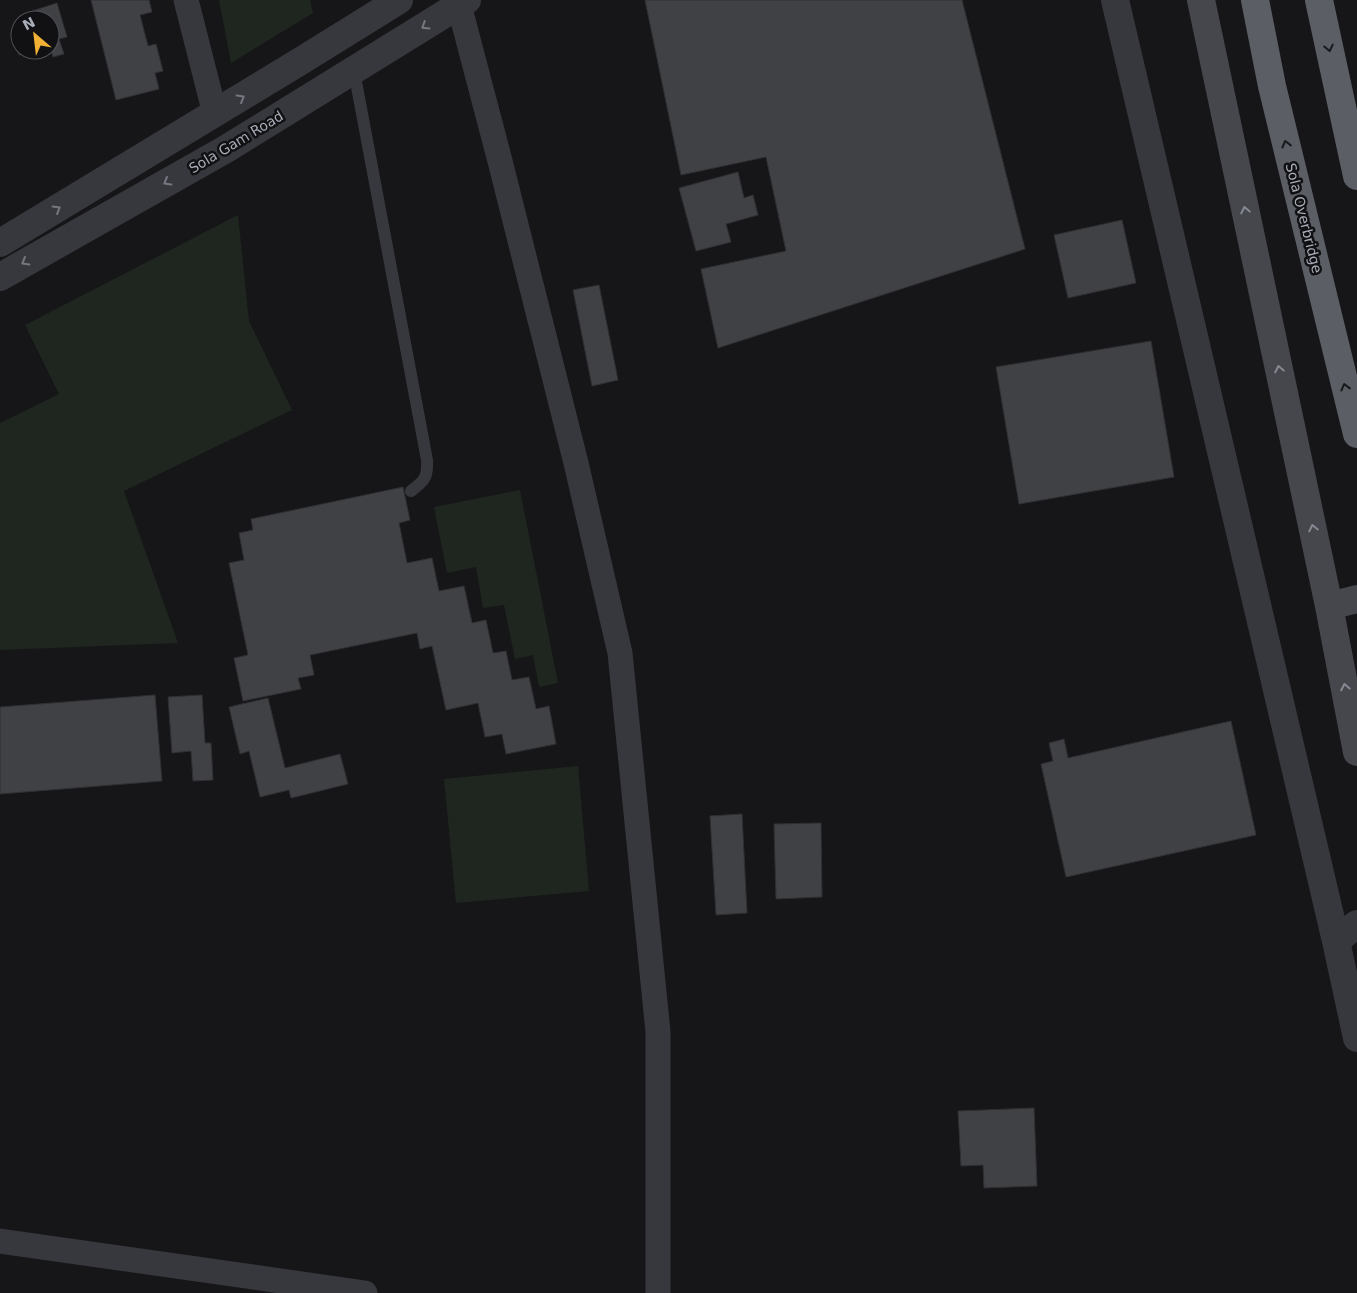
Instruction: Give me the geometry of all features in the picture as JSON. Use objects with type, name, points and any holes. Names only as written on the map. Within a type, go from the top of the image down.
[{"type":"highway","name":"Sola Overbridge","points":[[1255,0],[1272,86],[1357,434]]},
{"type":"highway","points":[[1319,0],[1357,176]]},
{"type":"main road","points":[[1201,0],[1329,606],[1357,752]]},
{"type":"main road","points":[[1329,606],[1357,599]]},
{"type":"street","points":[[186,0],[215,114]]},
{"type":"street","points":[[1115,0],[1336,941],[1357,1038]]},
{"type":"street","points":[[463,2],[500,161],[576,463],[620,654],[658,1032],[658,1293]]},
{"type":"street","name":"Sola Gam Road","points":[[0,277],[226,148],[354,71],[463,2]]},
{"type":"street","points":[[0,243],[215,114],[389,3]]},
{"type":"street","points":[[1336,941],[1357,924]]},
{"type":"street","points":[[0,1241],[365,1293]]},
{"type":"lane","points":[[354,71],[427,460],[428,472],[423,481],[411,491]]},
{"type":"shaded area","points":[[219,0],[310,0],[313,13],[231,63]]},
{"type":"shaded area","points":[[238,215],[249,321],[292,410],[124,491],[178,643],[0,650],[0,423],[59,394],[25,325]]},
{"type":"shaded area","points":[[520,490],[558,683],[539,687],[533,655],[515,659],[504,605],[483,608],[476,567],[447,573],[434,507]]},
{"type":"shaded area","points":[[578,766],[589,891],[456,903],[444,779]]},
{"type":"building","points":[[91,0],[149,0],[152,12],[140,15],[148,46],[156,44],[163,71],[155,73],[159,89],[116,100]]},
{"type":"building","points":[[645,0],[962,0],[1025,249],[718,348],[701,269],[786,251],[766,157],[681,175]]},
{"type":"building","points":[[57,3],[59,10],[35,10]]},
{"type":"building","points":[[60,13],[67,37],[60,39]]},
{"type":"building","points":[[60,42],[64,54],[60,55]]},
{"type":"building","points":[[738,172],[744,198],[753,195],[758,215],[726,224],[731,242],[696,251],[679,188]]},
{"type":"building","points":[[1122,220],[1136,283],[1068,298],[1054,235]]},
{"type":"building","points":[[599,285],[618,380],[592,386],[573,290]]},
{"type":"building","points":[[1151,341],[1174,477],[1019,504],[996,367]]},
{"type":"building","points":[[403,487],[410,520],[399,523],[407,563],[432,558],[439,591],[464,586],[472,623],[486,620],[493,653],[506,651],[512,680],[529,677],[536,709],[549,706],[556,744],[506,754],[502,734],[485,737],[478,703],[446,710],[432,646],[420,649],[417,633],[310,655],[314,675],[298,678],[301,689],[243,701],[234,658],[248,655],[229,563],[244,560],[239,533],[253,530],[251,519]]},
{"type":"building","points":[[155,695],[162,781],[0,794],[0,707]]},
{"type":"building","points":[[202,695],[205,743],[211,743],[213,780],[193,781],[191,751],[172,753],[168,697]]},
{"type":"building","points":[[268,698],[285,768],[340,754],[348,784],[291,798],[289,790],[260,797],[249,751],[240,754],[229,707]]},
{"type":"building","points":[[1231,721],[1256,835],[1066,877],[1041,764],[1053,761],[1049,743],[1064,739],[1068,758]]},
{"type":"building","points":[[742,814],[747,913],[716,915],[710,816]]},
{"type":"building","points":[[821,823],[822,897],[776,899],[774,824]]},
{"type":"building","points":[[1034,1108],[1037,1186],[984,1188],[983,1165],[961,1166],[958,1111]]}]
